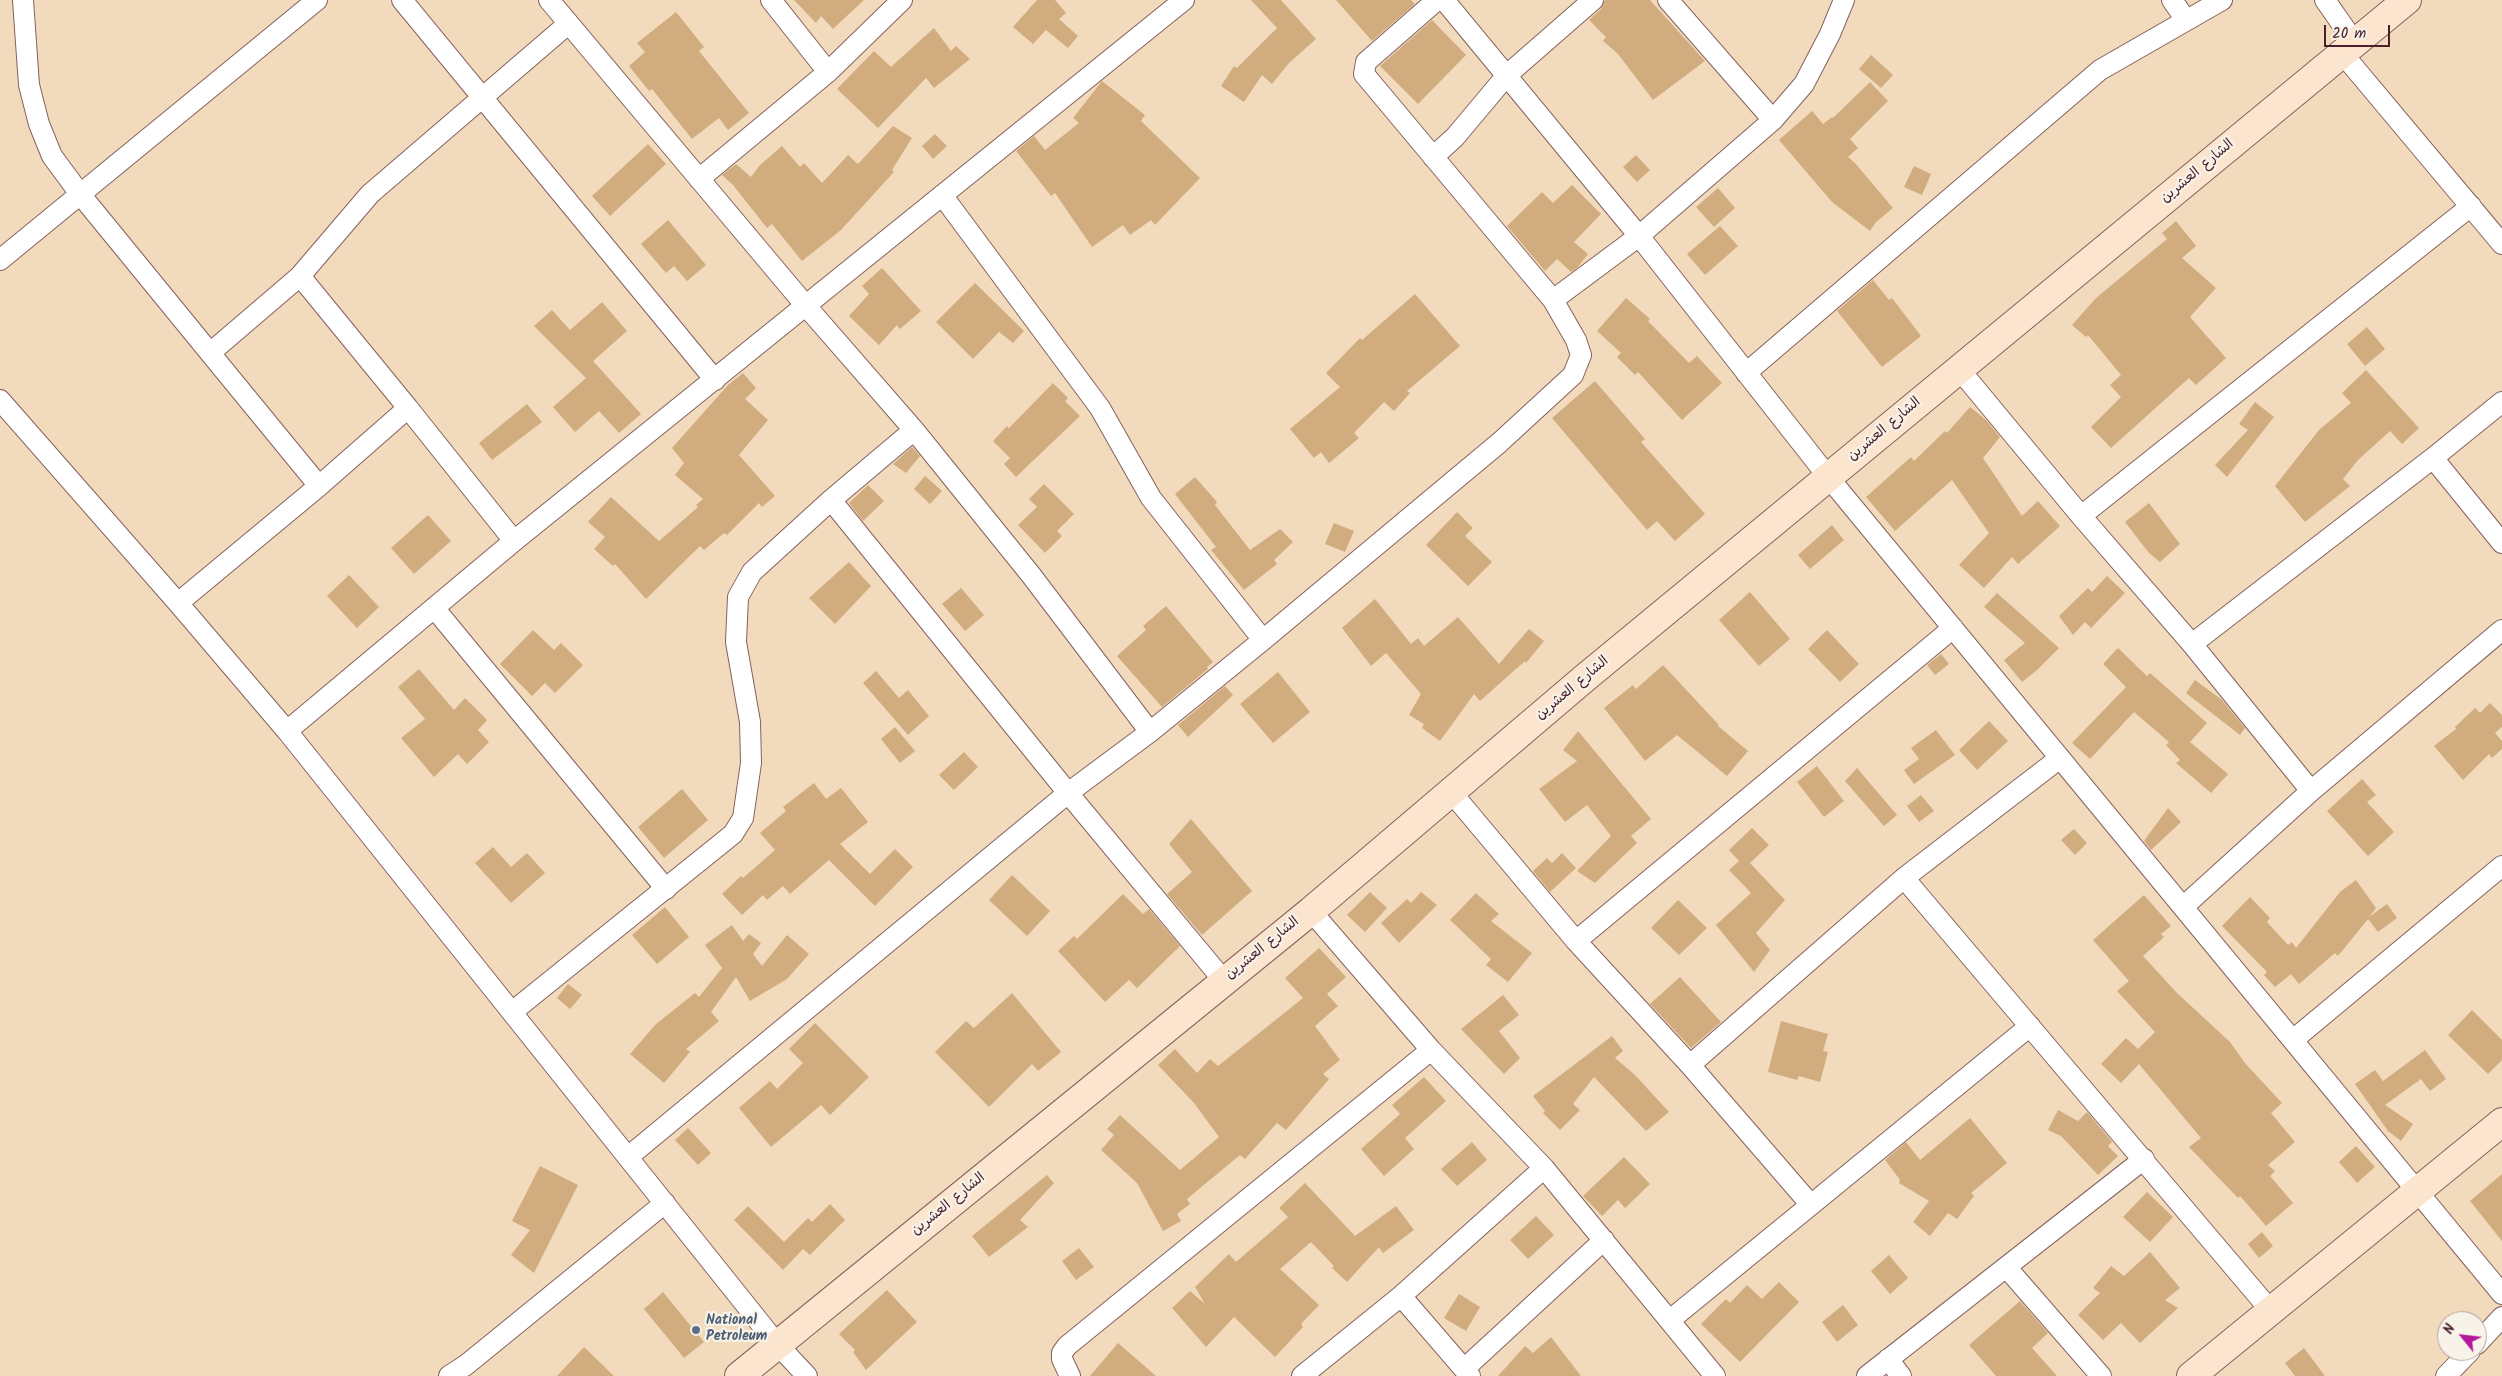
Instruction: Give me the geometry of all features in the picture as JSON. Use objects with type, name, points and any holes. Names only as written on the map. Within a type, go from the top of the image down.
[{"type":"street","points":[[23,0],[29,85],[39,124],[52,156],[80,194],[320,486]]},
{"type":"street","points":[[0,260],[317,0]]},
{"type":"street","points":[[402,0],[715,380]]},
{"type":"street","points":[[549,0],[806,306],[914,430],[1031,575],[1150,732]]},
{"type":"street","points":[[771,0],[828,72]]},
{"type":"street","points":[[699,179],[828,72],[902,0]]},
{"type":"street","points":[[286,731],[514,541],[1184,0]]},
{"type":"street","points":[[628,1157],[1068,793],[1150,732],[1263,640],[1499,443],[1573,375],[1581,355],[1576,340],[1553,300],[1364,74],[1363,69],[1366,62],[1437,0]]},
{"type":"street","points":[[1444,0],[1640,236],[1829,478],[2502,1294]]},
{"type":"street","points":[[1433,157],[1455,137],[1507,75],[1593,0]]},
{"type":"street","points":[[1668,0],[1773,120]]},
{"type":"street","points":[[1553,300],[1640,236],[1773,120],[1804,84],[1830,34],[1844,0]]},
{"type":"street","points":[[2172,0],[2186,20]]},
{"type":"street","points":[[1746,372],[2100,70],[2222,0]]},
{"type":"street","points":[[2325,0],[2349,48],[2502,244]]},
{"type":"street","name":"الشارع العشرين","points":[[739,1376],[1311,911],[1452,793],[1586,677],[2407,0]]},
{"type":"street","points":[[210,352],[300,276],[370,194],[568,24]]},
{"type":"street","points":[[942,195],[1100,408],[1152,498],[1263,640]]},
{"type":"street","points":[[2081,516],[2471,206]]},
{"type":"street","points":[[300,276],[514,541]]},
{"type":"street","points":[[1959,369],[2081,516],[2192,644],[2311,791]]},
{"type":"street","points":[[0,400],[178,603],[286,731],[777,1344],[807,1376]]},
{"type":"street","points":[[2192,644],[2502,402]]},
{"type":"street","points":[[178,603],[320,486],[408,408]]},
{"type":"street","points":[[512,1012],[733,834],[743,818],[751,763],[750,722],[736,642],[738,597],[752,572],[831,500],[914,430]]},
{"type":"street","points":[[2432,458],[2502,543]]},
{"type":"street","points":[[831,500],[1068,793],[1224,981]]},
{"type":"street","points":[[434,609],[666,889]]},
{"type":"street","points":[[1576,941],[1953,628]]},
{"type":"street","points":[[2183,907],[2311,791],[2502,630]]},
{"type":"street","points":[[1690,1065],[1904,878],[2060,758]]},
{"type":"street","points":[[1452,793],[1576,941],[1690,1065],[1811,1205]]},
{"type":"street","points":[[2293,1040],[2502,866]]},
{"type":"street","points":[[1904,878],[2271,1311]]},
{"type":"street","points":[[1311,911],[1431,1050],[1544,1168],[1714,1376]]},
{"type":"street","points":[[1670,1320],[2030,1026]]},
{"type":"street","points":[[1070,1376],[1062,1359],[1062,1352],[1067,1346],[1431,1050]]},
{"type":"street","points":[[2192,1376],[2502,1122]]},
{"type":"street","points":[[1866,1376],[2008,1268],[2144,1159]]},
{"type":"street","points":[[1302,1376],[1401,1296],[1544,1168]]},
{"type":"street","points":[[449,1376],[466,1365],[664,1203]]},
{"type":"street","points":[[1401,1296],[1467,1372],[1604,1240]]},
{"type":"street","points":[[2008,1268],[2101,1376]]},
{"type":"street","points":[[2487,1334],[2502,1318]]},
{"type":"street","points":[[1888,1360],[1901,1376]]},
{"type":"street","points":[[2446,1376],[2460,1361]]},
{"type":"building","points":[[794,0],[864,0],[833,29],[821,16],[816,23]]},
{"type":"building","points":[[1037,0],[1055,0],[1066,13],[1059,19],[1078,36],[1068,48],[1046,30],[1033,44],[1013,27]]},
{"type":"building","points":[[1251,0],[1281,0],[1316,39],[1289,63],[1272,84],[1262,75],[1244,102],[1221,86],[1234,66],[1237,68],[1277,28]]},
{"type":"building","points":[[1336,0],[1411,0],[1415,4],[1372,41]]},
{"type":"building","points":[[1605,0],[1650,0],[1705,61],[1653,100],[1618,54],[1603,41],[1606,37],[1589,20],[1601,9]]},
{"type":"building","points":[[676,12],[704,47],[699,51],[749,113],[728,130],[719,118],[692,139],[652,89],[649,91],[629,66],[645,52],[637,43]]},
{"type":"building","points":[[1432,20],[1466,55],[1418,104],[1380,66]]},
{"type":"building","points":[[934,28],[951,51],[956,46],[970,59],[934,88],[926,78],[878,128],[837,89],[874,51],[891,67]]},
{"type":"building","points":[[1871,55],[1893,75],[1881,88],[1859,69]]},
{"type":"building","points":[[1102,81],[1145,115],[1141,121],[1200,178],[1155,225],[1151,220],[1130,235],[1123,225],[1092,247],[1055,193],[1051,196],[1016,151],[1034,136],[1045,150],[1079,123],[1073,118]]},
{"type":"building","points":[[1870,82],[1888,101],[1850,139],[1858,148],[1848,157],[1893,208],[1876,222],[1870,231],[1832,202],[1779,140],[1812,111],[1823,124],[1833,118]]},
{"type":"building","points":[[893,126],[912,138],[892,170],[894,172],[841,230],[802,261],[772,224],[767,228],[733,185],[722,175],[736,164],[751,177],[760,165],[782,146],[800,167],[804,163],[822,183],[848,155],[858,164]]},
{"type":"building","points":[[935,134],[947,146],[933,159],[922,146]]},
{"type":"building","points":[[648,144],[666,164],[610,216],[592,196]]},
{"type":"building","points":[[1636,155],[1650,170],[1637,182],[1623,167]]},
{"type":"building","points":[[1914,166],[1931,174],[1922,195],[1904,187]]},
{"type":"building","points":[[1572,185],[1601,214],[1574,242],[1588,254],[1577,268],[1571,272],[1557,259],[1545,271],[1507,226],[1542,192],[1553,203]]},
{"type":"building","points":[[1718,188],[1735,208],[1714,227],[1696,207]]},
{"type":"building","points":[[668,220],[706,265],[687,281],[674,266],[666,273],[641,244]]},
{"type":"building","points":[[2176,221],[2196,246],[2182,258],[2216,288],[2190,317],[2226,358],[2196,385],[2189,378],[2111,448],[2091,427],[2121,397],[2110,385],[2121,375],[2088,335],[2086,337],[2072,325],[2096,298],[2167,239],[2162,233]]},
{"type":"building","points":[[1720,226],[1738,246],[1705,275],[1687,254]]},
{"type":"building","points":[[882,268],[921,311],[900,329],[897,325],[879,345],[849,316],[869,294],[862,286]]},
{"type":"building","points":[[1873,280],[1889,300],[1892,298],[1921,336],[1882,367],[1837,311]]},
{"type":"building","points":[[975,283],[1024,331],[1013,343],[999,332],[973,359],[936,322]]},
{"type":"building","points":[[1415,294],[1460,346],[1407,391],[1410,393],[1394,411],[1384,402],[1354,433],[1359,438],[1329,463],[1321,452],[1314,458],[1290,429],[1340,387],[1326,373],[1360,338],[1362,340]]},
{"type":"building","points":[[1626,298],[1650,319],[1648,321],[1689,363],[1697,356],[1722,383],[1682,420],[1638,372],[1635,375],[1617,357],[1621,353],[1597,331]]},
{"type":"building","points":[[602,302],[627,331],[593,361],[641,414],[619,433],[599,411],[575,432],[553,407],[586,378],[534,326],[552,310],[570,330]]},
{"type":"building","points":[[2367,327],[2385,349],[2365,366],[2347,344]]},
{"type":"building","points":[[2366,370],[2419,428],[2402,444],[2390,431],[2358,460],[2343,479],[2350,486],[2305,522],[2275,486],[2319,430],[2351,403],[2342,393]]},
{"type":"building","points":[[743,373],[756,388],[745,399],[768,420],[739,455],[775,496],[762,507],[759,503],[727,535],[724,533],[704,550],[700,546],[646,599],[615,564],[613,566],[594,549],[605,537],[588,522],[611,497],[659,541],[698,507],[696,505],[703,499],[675,475],[684,463],[672,448],[728,385]]},
{"type":"building","points":[[1595,381],[1645,439],[1641,442],[1705,514],[1675,541],[1657,521],[1647,530],[1552,418]]},
{"type":"building","points":[[1053,383],[1068,398],[1065,401],[1080,416],[1016,477],[1004,464],[1010,458],[993,441],[1007,426],[1009,428]]},
{"type":"building","points":[[2255,402],[2274,417],[2227,477],[2215,465],[2248,430],[2239,424]]},
{"type":"building","points":[[527,404],[542,422],[492,460],[479,443]]},
{"type":"building","points":[[1970,407],[1986,420],[2000,437],[1983,458],[2022,516],[2038,501],[2060,526],[2018,564],[2012,557],[1984,588],[1959,565],[1989,533],[1952,480],[1895,531],[1866,497],[1911,457],[1914,461],[1945,431],[1947,433]]},
{"type":"building","points":[[912,447],[920,456],[906,473],[893,464]]},
{"type":"building","points":[[925,476],[942,491],[930,504],[914,489]]},
{"type":"building","points":[[1195,477],[1217,502],[1215,505],[1250,550],[1280,529],[1293,542],[1274,560],[1277,564],[1244,590],[1211,550],[1216,547],[1175,494]]},
{"type":"building","points":[[1044,484],[1074,514],[1057,531],[1062,536],[1045,553],[1018,525],[1037,507],[1029,499]]},
{"type":"building","points":[[868,485],[884,501],[863,521],[849,503]]},
{"type":"building","points":[[2149,503],[2180,544],[2160,562],[2149,553],[2125,522]]},
{"type":"building","points":[[1457,512],[1473,528],[1465,536],[1492,562],[1468,586],[1426,545]]},
{"type":"building","points":[[428,515],[451,541],[414,574],[391,548]]},
{"type":"building","points":[[1334,523],[1354,531],[1345,552],[1325,544]]},
{"type":"building","points":[[1832,525],[1844,540],[1810,569],[1798,555]]},
{"type":"building","points":[[849,562],[871,586],[835,624],[809,598]]},
{"type":"building","points":[[349,575],[379,607],[357,628],[327,596]]},
{"type":"building","points":[[2107,576],[2125,593],[2091,628],[2085,622],[2073,635],[2059,616],[2088,588],[2092,592]]},
{"type":"building","points":[[961,588],[984,615],[965,631],[942,604]]},
{"type":"building","points":[[1750,592],[1790,639],[1759,666],[1719,620]]},
{"type":"building","points":[[1997,593],[2059,648],[2022,682],[2004,660],[2025,643],[1984,607]]},
{"type":"building","points":[[1375,599],[1411,644],[1418,638],[1424,646],[1458,617],[1499,664],[1529,629],[1544,641],[1526,663],[1525,661],[1480,701],[1474,694],[1440,741],[1422,728],[1424,724],[1409,715],[1421,694],[1386,653],[1371,666],[1342,628]]},
{"type":"building","points":[[1166,606],[1213,662],[1207,667],[1208,669],[1162,707],[1117,656],[1146,630],[1143,626]]},
{"type":"building","points":[[533,630],[554,650],[561,643],[583,665],[555,693],[545,683],[532,696],[500,664]]},
{"type":"building","points":[[1827,630],[1859,664],[1840,682],[1808,649]]},
{"type":"building","points":[[2118,648],[2147,676],[2150,673],[2207,723],[2190,742],[2228,774],[2211,793],[2176,763],[2180,760],[2166,745],[2169,742],[2134,712],[2090,759],[2072,743],[2126,687],[2103,664]]},
{"type":"building","points":[[1941,654],[1949,664],[1935,675],[1927,665]]},
{"type":"building","points":[[1663,665],[1718,726],[1748,751],[1727,776],[1677,735],[1645,761],[1604,708],[1633,685],[1636,689]]},
{"type":"building","points":[[419,669],[454,710],[465,698],[487,720],[478,730],[489,742],[467,764],[458,754],[434,777],[401,738],[425,719],[398,687]]},
{"type":"building","points":[[876,671],[899,698],[908,690],[929,716],[908,735],[863,683]]},
{"type":"building","points":[[1278,672],[1310,712],[1273,743],[1240,704]]},
{"type":"building","points":[[2195,680],[2222,700],[2245,728],[2240,735],[2186,693]]},
{"type":"building","points":[[1225,686],[1233,695],[1188,737],[1178,725]]},
{"type":"building","points":[[2490,703],[2502,715],[2502,727],[2495,733],[2502,741],[2502,749],[2492,758],[2489,754],[2463,780],[2434,746],[2456,729],[2455,727],[2475,708],[2480,713]]},
{"type":"building","points":[[1989,721],[2008,741],[1977,770],[1959,750]]},
{"type":"building","points":[[895,727],[915,751],[900,763],[881,739]]},
{"type":"building","points":[[1936,730],[1955,755],[1914,784],[1904,770],[1919,759],[1911,748]]},
{"type":"building","points":[[1578,731],[1651,819],[1631,836],[1637,843],[1595,883],[1577,871],[1611,836],[1587,805],[1565,822],[1539,789],[1577,761],[1563,750]]},
{"type":"building","points":[[964,752],[978,767],[954,790],[939,775]]},
{"type":"building","points":[[1817,766],[1844,801],[1824,817],[1797,782]]},
{"type":"building","points":[[1857,768],[1897,815],[1884,826],[1845,781]]},
{"type":"building","points":[[2362,779],[2376,795],[2367,802],[2394,832],[2368,856],[2327,811]]},
{"type":"building","points":[[814,783],[826,799],[841,788],[868,822],[840,844],[870,874],[895,849],[913,867],[875,906],[829,860],[790,894],[783,886],[767,900],[763,895],[742,915],[722,894],[741,876],[743,878],[775,850],[760,833],[786,811],[783,807]]},
{"type":"building","points":[[682,789],[708,820],[664,858],[638,827]]},
{"type":"building","points":[[1921,795],[1934,811],[1919,822],[1907,806]]},
{"type":"building","points":[[2168,808],[2181,822],[2151,850],[2144,841]]},
{"type":"building","points":[[1191,819],[1252,891],[1202,935],[1167,894],[1192,872],[1169,844]]},
{"type":"building","points":[[1752,828],[1769,845],[1750,863],[1785,900],[1756,933],[1770,950],[1754,972],[1716,925],[1751,893],[1729,870],[1739,861],[1729,850]]},
{"type":"building","points":[[2074,829],[2087,843],[2075,855],[2061,840]]},
{"type":"building","points":[[493,847],[511,867],[527,853],[545,873],[511,903],[475,863]]},
{"type":"building","points":[[1562,853],[1576,868],[1550,892],[1533,871],[1547,858],[1552,863]]},
{"type":"building","points":[[1012,875],[1050,911],[1027,936],[989,900]]},
{"type":"building","points":[[2356,880],[2376,908],[2369,917],[2387,904],[2397,918],[2378,932],[2368,919],[2338,956],[2335,953],[2299,984],[2291,974],[2275,987],[2264,975],[2267,972],[2222,926],[2250,897],[2270,918],[2267,922],[2288,945],[2292,942],[2296,948],[2340,892]]},
{"type":"building","points":[[1370,892],[1387,908],[1365,932],[1347,915]]},
{"type":"building","points":[[1421,892],[1437,905],[1399,943],[1381,923],[1407,899],[1411,903]]},
{"type":"building","points":[[1476,893],[1499,914],[1491,921],[1532,953],[1508,982],[1486,965],[1491,959],[1450,920]]},
{"type":"building","points":[[1123,894],[1143,914],[1149,909],[1180,946],[1137,988],[1129,980],[1105,1002],[1058,951],[1074,936],[1077,939]]},
{"type":"building","points":[[2144,895],[2171,926],[2161,934],[2164,937],[2143,956],[2177,993],[2230,1042],[2245,1063],[2282,1103],[2271,1113],[2295,1142],[2268,1165],[2275,1171],[2270,1176],[2293,1203],[2266,1226],[2240,1196],[2238,1198],[2189,1147],[2201,1138],[2139,1064],[2121,1083],[2101,1064],[2126,1038],[2138,1049],[2155,1032],[2117,991],[2129,981],[2093,940]]},
{"type":"building","points":[[1678,900],[1707,928],[1679,955],[1651,928]]},
{"type":"building","points":[[665,907],[689,937],[657,964],[632,935]]},
{"type":"building","points":[[732,925],[743,941],[749,934],[761,943],[753,954],[762,966],[787,935],[809,954],[787,979],[750,1001],[736,977],[711,1012],[719,1021],[686,1049],[690,1052],[664,1083],[630,1054],[656,1024],[695,993],[699,997],[722,968],[705,945]]},
{"type":"building","points":[[1319,948],[1346,977],[1327,994],[1338,1006],[1315,1026],[1340,1060],[1323,1074],[1329,1079],[1286,1130],[1277,1123],[1245,1159],[1240,1155],[1187,1199],[1190,1204],[1177,1214],[1181,1221],[1163,1231],[1137,1183],[1101,1150],[1114,1135],[1107,1129],[1120,1115],[1180,1170],[1219,1137],[1194,1103],[1158,1065],[1175,1049],[1197,1073],[1210,1059],[1218,1066],[1303,998],[1285,978]]},
{"type":"building","points":[[1680,977],[1721,1022],[1691,1048],[1650,1004]]},
{"type":"building","points":[[568,984],[582,995],[570,1009],[557,998]]},
{"type":"building","points":[[1012,993],[1061,1052],[1038,1071],[1032,1064],[989,1107],[935,1052],[966,1021],[974,1028]]},
{"type":"building","points":[[1503,995],[1519,1015],[1499,1031],[1520,1058],[1504,1074],[1461,1029]]},
{"type":"building","points":[[2472,1010],[2502,1040],[2502,1060],[2488,1074],[2448,1035]]},
{"type":"building","points":[[1781,1021],[1828,1034],[1823,1051],[1828,1052],[1820,1082],[1799,1076],[1797,1080],[1768,1072]]},
{"type":"building","points":[[815,1023],[869,1077],[830,1115],[821,1105],[771,1147],[739,1108],[770,1081],[777,1089],[803,1063],[789,1049]]},
{"type":"building","points":[[1612,1036],[1623,1051],[1615,1058],[1635,1075],[1669,1112],[1646,1131],[1594,1077],[1573,1104],[1580,1110],[1560,1130],[1543,1113],[1545,1111],[1533,1096]]},
{"type":"building","points":[[2425,1050],[2446,1079],[2430,1091],[2421,1079],[2385,1105],[2413,1124],[2401,1141],[2388,1131],[2355,1084],[2375,1070],[2383,1081]]},
{"type":"building","points":[[1424,1077],[1446,1101],[1405,1138],[1414,1149],[1384,1176],[1361,1149],[1400,1114],[1392,1105]]},
{"type":"building","points":[[2058,1110],[2078,1121],[2087,1112],[2112,1142],[2108,1146],[2118,1156],[2098,1175],[2061,1136],[2048,1130]]},
{"type":"building","points":[[1970,1118],[2007,1163],[1971,1193],[1974,1196],[1957,1219],[1948,1213],[1930,1236],[1913,1222],[1929,1201],[1899,1183],[1900,1180],[1885,1160],[1906,1142],[1920,1160]]},
{"type":"building","points":[[688,1128],[711,1153],[698,1165],[675,1140]]},
{"type":"building","points":[[1472,1142],[1487,1160],[1457,1186],[1441,1169]]},
{"type":"building","points":[[2356,1146],[2375,1167],[2357,1183],[2339,1162]]},
{"type":"building","points":[[1624,1157],[1650,1184],[1625,1208],[1618,1200],[1602,1216],[1583,1196]]},
{"type":"building","points":[[540,1166],[578,1185],[534,1273],[511,1255],[530,1230],[512,1221]]},
{"type":"building","points":[[2502,1174],[2502,1241],[2470,1201]]},
{"type":"building","points":[[1047,1175],[1054,1183],[1020,1220],[1028,1227],[989,1257],[972,1236]]},
{"type":"building","points":[[1305,1183],[1355,1236],[1396,1206],[1414,1230],[1383,1253],[1379,1247],[1347,1282],[1332,1268],[1334,1266],[1311,1242],[1280,1269],[1319,1305],[1301,1324],[1303,1327],[1275,1357],[1234,1317],[1206,1347],[1172,1308],[1190,1291],[1205,1304],[1195,1287],[1229,1254],[1236,1262],[1288,1217],[1279,1208]]},
{"type":"building","points":[[2147,1192],[2173,1217],[2150,1242],[2123,1217]]},
{"type":"building","points":[[830,1204],[845,1220],[810,1255],[803,1249],[783,1270],[734,1220],[748,1206],[784,1242],[808,1218],[812,1222]]},
{"type":"building","points":[[1536,1216],[1554,1235],[1528,1259],[1510,1240]]},
{"type":"building","points":[[2262,1232],[2273,1246],[2259,1258],[2248,1244]]},
{"type":"building","points":[[1079,1248],[1094,1267],[1076,1280],[1062,1261]]},
{"type":"building","points":[[2150,1252],[2180,1288],[2165,1300],[2178,1308],[2140,1343],[2121,1323],[2103,1340],[2078,1315],[2100,1293],[2093,1288],[2111,1266],[2124,1276]]},
{"type":"building","points":[[1889,1255],[1908,1278],[1890,1294],[1871,1271]]},
{"type":"building","points":[[1779,1282],[1799,1302],[1740,1362],[1701,1324],[1726,1299],[1730,1303],[1747,1285],[1762,1299]]},
{"type":"building","points":[[887,1290],[917,1322],[866,1370],[853,1352],[855,1350],[839,1334]]},
{"type":"building","points":[[663,1292],[704,1342],[684,1358],[644,1309]]},
{"type":"building","points":[[1459,1294],[1480,1307],[1466,1331],[1444,1318]]},
{"type":"building","points":[[2020,1301],[2048,1333],[2032,1348],[2057,1376],[1996,1376],[1969,1345]]},
{"type":"building","points":[[1843,1305],[1858,1325],[1837,1342],[1822,1322]]},
{"type":"building","points":[[1551,1337],[1581,1376],[1498,1376],[1525,1346],[1533,1353]]},
{"type":"building","points":[[1118,1343],[1156,1376],[1090,1376]]},
{"type":"building","points":[[584,1347],[614,1376],[557,1376]]},
{"type":"building","points":[[2304,1348],[2325,1376],[2295,1376],[2285,1363]]},
{"type":"place","name":"National Petroleum","points":[[696,1330]]}]
